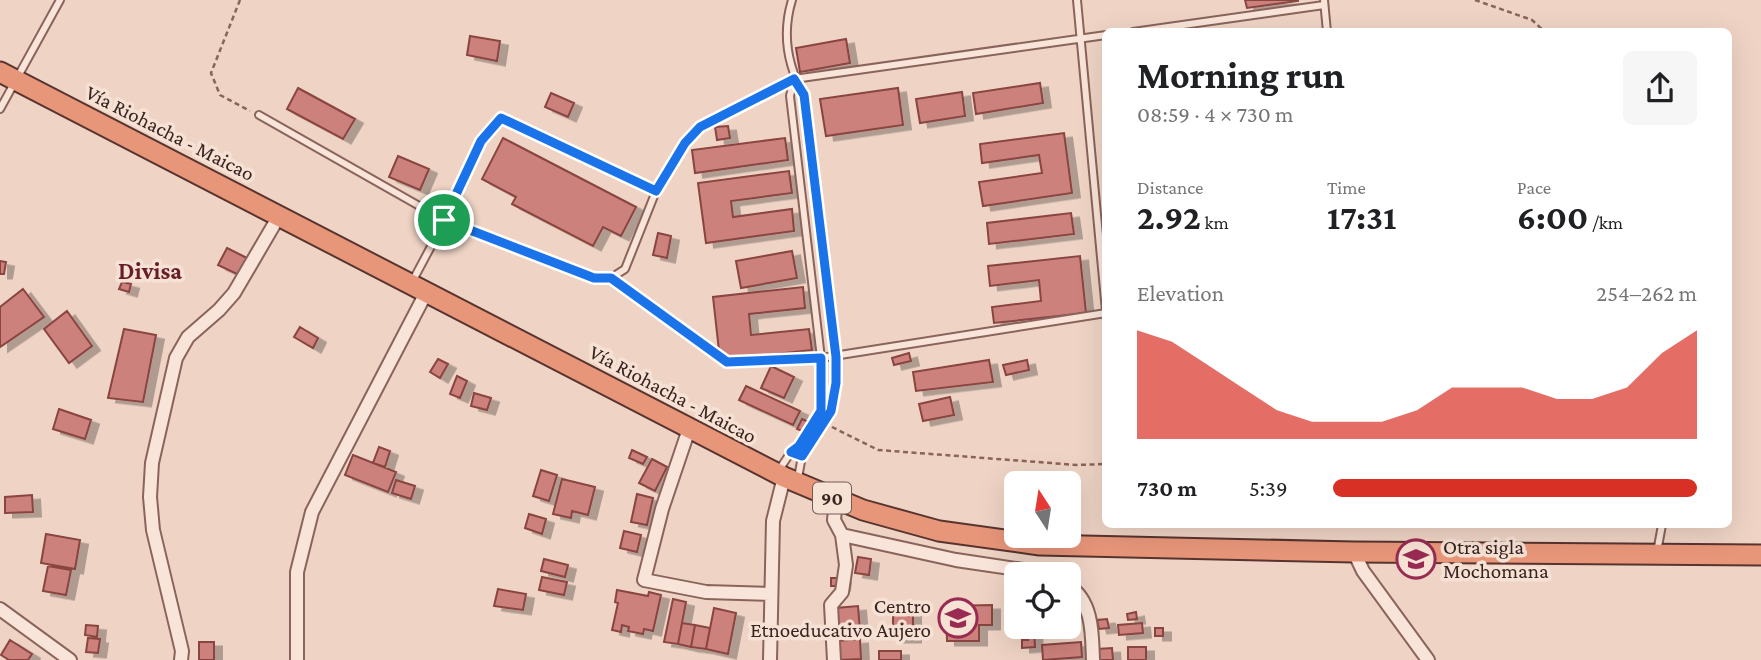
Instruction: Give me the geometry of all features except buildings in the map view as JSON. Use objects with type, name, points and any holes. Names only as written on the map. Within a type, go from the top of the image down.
[{"type":"highway","name":"Vía Riohacha - Maicao","points":[[8,76],[786,478],[863,510],[939,531],[1040,545],[1354,552],[1761,555]]},
{"type":"street","points":[[181,660],[182,651],[153,530],[150,497],[152,463],[176,358],[188,337],[234,293],[279,216]]},
{"type":"street","points":[[297,660],[297,572],[312,512],[419,287]]},
{"type":"street","points":[[689,429],[662,509],[644,580],[706,592],[771,594]]},
{"type":"street","points":[[770,660],[773,521],[786,478]]},
{"type":"street","points":[[834,660],[831,605],[842,592],[846,565],[842,535],[834,520],[836,500]]},
{"type":"street","points":[[842,535],[956,560],[1004,567]]},
{"type":"street","points":[[1354,552],[1363,571],[1428,660]]},
{"type":"street","points":[[1081,596],[1091,625],[1093,660]]},
{"type":"street","points":[[0,609],[70,660]]},
{"type":"lane","points":[[0,109],[8,76],[60,0]]},
{"type":"lane","points":[[786,478],[831,411],[836,383],[836,357],[804,95],[790,68],[786,36],[792,0]]},
{"type":"lane","points":[[1077,0],[1102,268]]},
{"type":"lane","points":[[1159,28],[1324,3],[1327,28]]},
{"type":"lane","points":[[258,115],[444,220],[594,278],[611,278],[625,269],[656,191],[685,143],[700,127],[794,79],[1102,36]]},
{"type":"lane","points":[[786,478],[791,452],[799,446],[821,411],[821,358],[790,96],[794,79]]},
{"type":"lane","points":[[419,287],[444,220],[481,141],[501,118],[656,191]]},
{"type":"lane","points":[[821,358],[1102,313]]},
{"type":"lane","points":[[791,452],[802,456]]},
{"type":"lane","points":[[1657,554],[1661,528]]},
{"type":"path","points":[[240,0],[211,73],[220,95],[258,115]]},
{"type":"path","points":[[1475,0],[1532,20],[1541,28]]},
{"type":"path","points":[[611,278],[727,362],[821,358]]},
{"type":"path","points":[[824,422],[878,450],[1102,464]]},
{"type":"place","name":"Otra sigla Mochomana","points":[[1416,559]]},
{"type":"place","name":"Centro Etnoeducativo Aujero","points":[[958,618]]},
{"type":"district","name":"Divisa","points":[[150,271]]},
{"type":"route","points":[[794,79],[804,95],[836,357],[836,383],[831,411],[802,456],[791,452],[799,446],[821,411],[821,358],[727,362],[611,278],[594,278],[444,220],[481,141],[501,118],[656,191],[685,143],[700,127],[794,79]]}]
